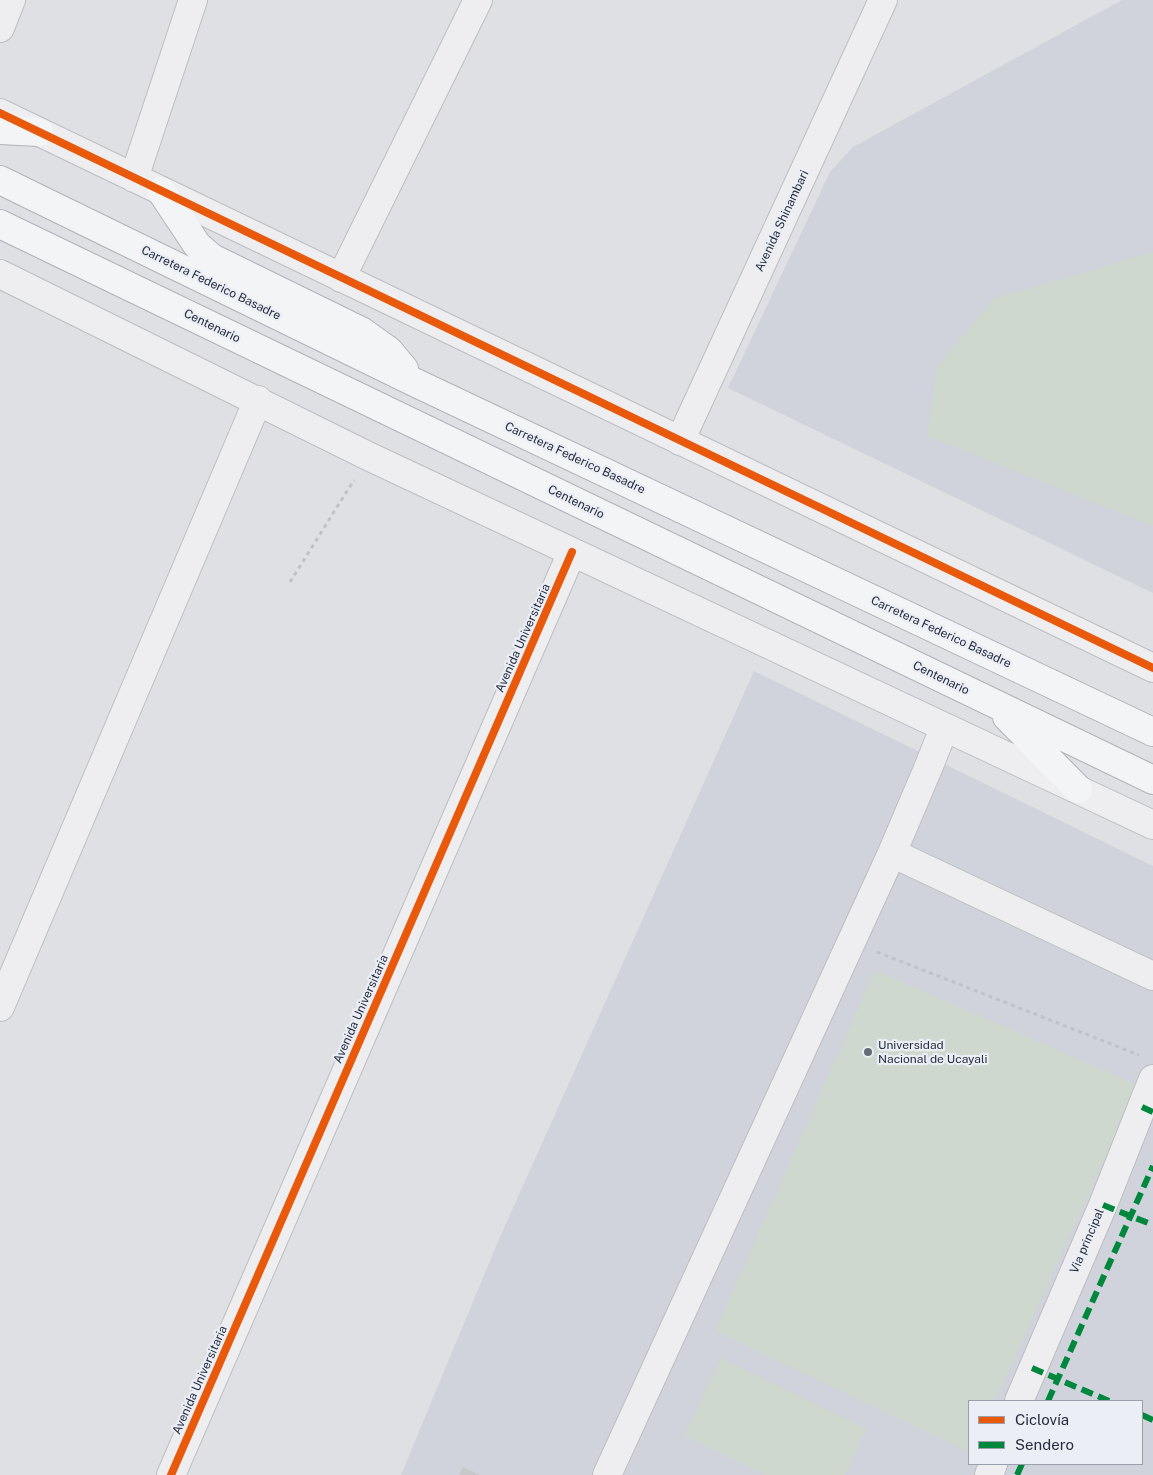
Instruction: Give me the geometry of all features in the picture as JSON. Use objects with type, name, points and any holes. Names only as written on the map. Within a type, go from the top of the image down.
[{"type":"highway","points":[[0,130],[39,132]]},
{"type":"highway","name":"Carretera Federico Basadre","points":[[0,180],[416,383],[1153,732]]},
{"type":"highway","points":[[161,191],[197,245],[212,258],[361,331],[389,351],[416,383]]},
{"type":"highway","name":"Centenario","points":[[0,224],[1153,780]]},
{"type":"highway","points":[[994,704],[1078,789]]},
{"type":"street","points":[[0,28],[11,0]]},
{"type":"street","points":[[134,178],[194,0]]},
{"type":"street","points":[[341,278],[478,0]]},
{"type":"street","name":"Avenida Shinambari","points":[[680,441],[883,0]]},
{"type":"street","points":[[0,113],[1153,668]]},
{"type":"street","points":[[0,274],[368,456],[1153,825]]},
{"type":"street","points":[[0,1007],[258,400]]},
{"type":"street","name":"Avenida Universitaria","points":[[171,1475],[572,552]]},
{"type":"street","points":[[607,1475],[892,853],[930,766],[944,728]]},
{"type":"street","points":[[892,853],[1153,976]]},
{"type":"street","name":"Via principal","points":[[1019,1400],[1103,1205],[1148,1068]]},
{"type":"path","points":[[290,582],[368,456]]},
{"type":"path","points":[[851,941],[1148,1068]]},
{"type":"shaded area","points":[[1122,0],[1153,0],[1153,593],[728,388],[830,172],[853,147]]},
{"type":"shaded area","points":[[1153,252],[1153,526],[927,436],[937,366],[993,299]]},
{"type":"shaded area","name":"Universidad Nacional de Ucayali","points":[[754,671],[1153,866],[1153,1475],[401,1475],[499,1239]]},
{"type":"shaded area","points":[[875,970],[1138,1085],[995,1400],[968,1400],[968,1452],[715,1331]]},
{"type":"shaded area","points":[[721,1358],[867,1429],[845,1475],[765,1475],[684,1436]]},
{"type":"building","points":[[463,1467],[480,1475],[459,1475]]},
{"type":"marked path","points":[[1142,1107],[1153,1112]]},
{"type":"marked path","points":[[1048,1400],[1153,1166]]},
{"type":"marked path","points":[[1103,1205],[1153,1225]]},
{"type":"marked path","points":[[1032,1368],[1107,1400]]},
{"type":"marked path","points":[[1143,1415],[1153,1420]]},
{"type":"marked path","points":[[1017,1475],[1022,1465]]},
{"type":"cycle path","points":[[0,113],[1153,668]]},
{"type":"cycle path","points":[[171,1475],[572,552]]},
{"type":"place","name":"Universidad Nacional de Ucayali","points":[[868,1052]]}]
